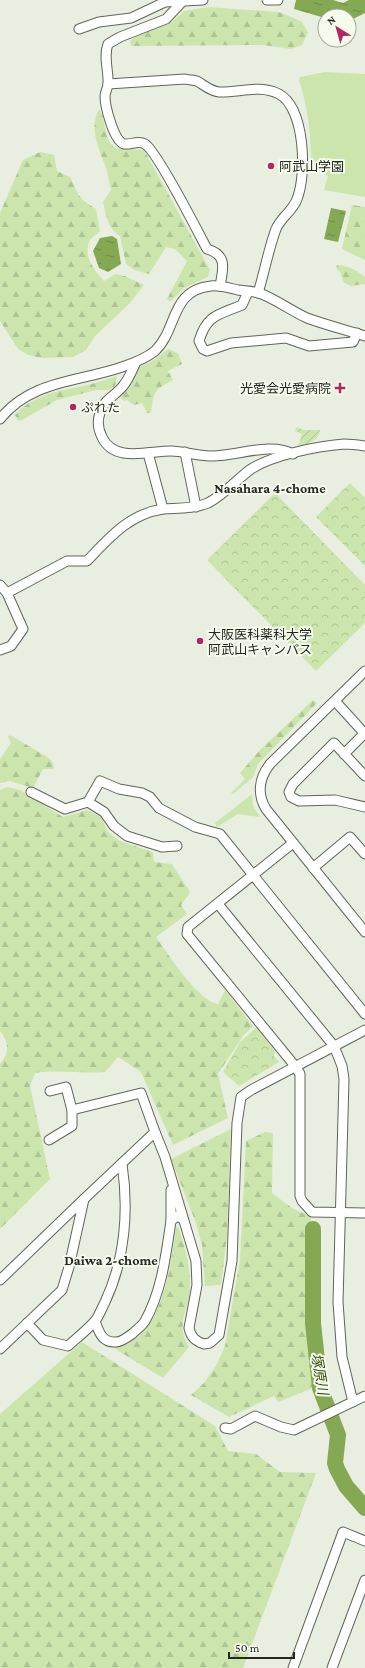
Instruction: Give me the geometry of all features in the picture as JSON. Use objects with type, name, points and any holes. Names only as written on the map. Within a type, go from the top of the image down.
[{"type":"street","points":[[79,28],[99,22],[131,18],[165,2],[203,0]]},
{"type":"street","points":[[267,0],[278,0]]},
{"type":"street","points":[[182,2],[166,19],[120,37],[108,44],[106,54],[108,84],[105,95],[106,104],[117,139],[124,144],[140,142],[149,147],[179,197],[207,249],[214,251],[220,257],[224,267],[220,286]]},
{"type":"street","points":[[108,84],[185,79],[196,81],[210,90],[218,92],[244,89],[269,90],[280,94],[288,101],[295,112],[302,144],[303,158],[300,186],[297,199],[276,229],[258,293]]},
{"type":"street","points":[[0,419],[10,406],[24,397],[48,386],[93,376],[136,362],[149,355],[160,345],[177,307],[185,298],[200,288],[220,286],[258,293],[307,317],[361,335]]},
{"type":"street","points":[[248,292],[242,305],[209,319],[202,331],[199,341],[203,349],[207,351],[231,343],[286,338],[309,346],[353,342],[361,335]]},
{"type":"street","points":[[136,362],[123,386],[102,407],[98,425],[103,440],[115,451],[126,454],[185,452],[197,455],[222,456],[277,447],[293,454]]},
{"type":"street","points":[[0,408],[10,406]]},
{"type":"street","points":[[7,593],[68,561],[87,561],[122,526],[142,515],[163,510],[196,507],[216,498],[252,469],[293,454],[345,444],[365,446]]},
{"type":"street","points":[[185,452],[196,507]]},
{"type":"street","points":[[148,453],[163,510]]},
{"type":"street","points":[[0,585],[7,593],[23,629],[11,646],[0,650]]},
{"type":"street","points":[[365,671],[270,764],[262,778],[260,792],[264,805],[365,932]]},
{"type":"street","points":[[335,700],[365,733],[344,754]]},
{"type":"street","points":[[365,776],[334,743],[293,784],[290,792],[291,797],[299,801],[334,800],[365,806]]},
{"type":"street","points":[[31,792],[65,809],[88,802],[100,782],[119,789],[142,793],[150,798],[158,808],[195,827],[220,834],[365,1014]]},
{"type":"street","points":[[88,802],[104,812],[114,826],[126,836],[162,848],[177,846]]},
{"type":"street","points":[[313,868],[350,837],[365,854]]},
{"type":"street","points":[[293,843],[188,927],[186,930],[187,936],[300,1074],[300,1196],[305,1206],[312,1212],[365,1212]]},
{"type":"street","points":[[218,904],[334,1046],[342,1066],[344,1079],[338,1302],[342,1357],[352,1402]]},
{"type":"street","points":[[72,1110],[142,1093],[170,1173],[196,1267],[197,1285],[189,1328],[190,1334],[198,1342],[210,1343],[219,1335],[232,1261],[237,1123],[242,1097],[250,1090],[365,1030]]},
{"type":"street","points":[[49,1140],[72,1126],[72,1110],[66,1087],[50,1091]]},
{"type":"street","points":[[0,1280],[155,1132]]},
{"type":"street","points":[[27,1323],[43,1340],[68,1346],[95,1320],[110,1292],[124,1237],[125,1188],[122,1164]]},
{"type":"street","points":[[95,1320],[99,1334],[105,1345],[117,1343],[128,1338],[144,1322],[158,1291],[167,1253],[172,1201],[170,1173]]},
{"type":"street","points":[[0,1349],[62,1290],[69,1267],[84,1199]]},
{"type":"street","points":[[171,1221],[177,1216],[183,1219]]},
{"type":"street","points":[[225,1428],[231,1429],[254,1416],[281,1428],[294,1430],[365,1396]]},
{"type":"street","points":[[293,1668],[343,1532],[365,1541]]},
{"type":"street","points":[[332,1668],[365,1580]]},
{"type":"green space","points":[[208,7],[279,12],[301,21],[308,32],[302,45],[291,49],[263,45],[131,46],[130,41],[137,36],[172,22],[184,11]]},
{"type":"green space","points":[[325,72],[365,74],[365,197],[324,190],[328,176],[314,167],[311,163],[308,121],[305,101],[299,80],[300,77]]},
{"type":"green space","points":[[99,109],[102,114],[106,134],[115,148],[144,150],[210,270],[208,277],[184,288],[170,302],[167,299],[187,261],[175,249],[166,247],[149,274],[134,270],[126,264],[120,236],[113,230],[108,221],[103,202],[111,190],[106,168],[97,144],[95,130],[96,116]]},
{"type":"green space","points":[[40,152],[54,155],[57,171],[70,177],[78,194],[84,201],[96,209],[100,231],[90,240],[88,252],[91,263],[97,273],[104,281],[115,274],[125,276],[144,285],[130,303],[95,336],[86,350],[73,357],[42,358],[28,355],[18,349],[0,321],[0,213],[23,160]]},
{"type":"green space","points":[[352,205],[365,207],[365,260],[342,249]]},
{"type":"green space","points":[[337,265],[352,268],[359,272],[365,277],[365,284],[351,286],[344,283],[340,272],[336,268]]},
{"type":"green space","points":[[168,349],[178,353],[182,364],[168,371],[173,380],[162,386],[156,392],[151,413],[147,413],[142,403],[134,405],[127,400],[124,401],[119,396],[136,369],[154,360]]},
{"type":"green space","points":[[117,376],[115,386],[108,390],[96,390],[57,400],[22,420],[18,421],[15,415],[29,403],[44,395],[88,385]]},
{"type":"green space","points":[[297,427],[304,430],[320,430],[315,440],[298,447],[302,434],[295,431]]},
{"type":"green space","points":[[350,483],[365,498],[365,566],[316,517]]},
{"type":"green space","points":[[275,493],[365,585],[365,623],[316,671],[207,560]]},
{"type":"green space","points":[[313,700],[317,703],[258,764],[253,777],[233,794],[231,793],[245,779],[240,773],[260,750]]},
{"type":"green space","points":[[10,735],[49,758],[53,763],[54,769],[43,769],[33,788],[10,781],[0,783],[0,759],[11,743],[8,737]]},
{"type":"green space","points":[[8,787],[20,790],[63,817],[87,810],[101,817],[108,832],[120,841],[153,852],[154,862],[172,864],[190,892],[181,905],[187,914],[156,937],[184,976],[202,995],[210,1001],[218,1004],[225,990],[253,1026],[243,1036],[218,1074],[228,1118],[173,1145],[141,1072],[118,1057],[105,1072],[53,1071],[35,1073],[30,1086],[50,1179],[0,1229],[0,1064],[7,1052],[7,1043],[0,1031],[0,790]]},
{"type":"green space","points":[[252,794],[253,806],[260,817],[238,814],[217,827],[215,823]]},
{"type":"green space","points":[[257,1027],[275,1052],[274,1056],[279,1062],[239,1086],[223,1072],[240,1042]]},
{"type":"green space","points":[[231,1129],[227,1235],[221,1285],[205,1286],[202,1245],[196,1223],[171,1159]]},
{"type":"green space","points":[[265,1132],[273,1133],[272,1193],[292,1208],[311,1217],[308,1323],[315,1387],[278,1402],[274,1396],[229,1417],[191,1395],[205,1382],[217,1364],[225,1346],[240,1260],[246,1141]]},
{"type":"green space","points":[[178,1227],[185,1248],[189,1270],[190,1285],[188,1302],[184,1316],[183,1331],[189,1347],[163,1378],[112,1347],[130,1343],[142,1334],[151,1321],[164,1291],[176,1228]]},
{"type":"green space","points":[[82,1342],[215,1426],[228,1451],[256,1454],[280,1472],[316,1473],[243,1668],[0,1668],[0,1414]]},
{"type":"water","points":[[296,0],[333,0],[343,3],[349,0],[365,0],[365,13],[357,17],[357,8],[317,8],[317,16],[294,9]]},
{"type":"water","points":[[331,208],[346,211],[338,242],[324,239]]},
{"type":"water","points":[[112,236],[117,239],[121,264],[108,272],[99,268],[93,251],[100,238]]},
{"type":"waterway","name":"塚原川","points":[[313,1229],[313,1323],[320,1388],[338,1435],[335,1463],[337,1469],[346,1486],[365,1508]]},
{"type":"place","name":"阿武山学園","points":[[271,166]]},
{"type":"place","name":"光愛会光愛病院","points":[[340,388]]},
{"type":"place","name":"ぷれた","points":[[73,407]]},
{"type":"place","name":"大阪医科薬科大学 阿武山キャンパス","points":[[200,641]]},
{"type":"district","name":"Nasahara 4-chome","points":[[270,488]]},
{"type":"district","name":"Daiwa 2-chome","points":[[111,1260]]}]
